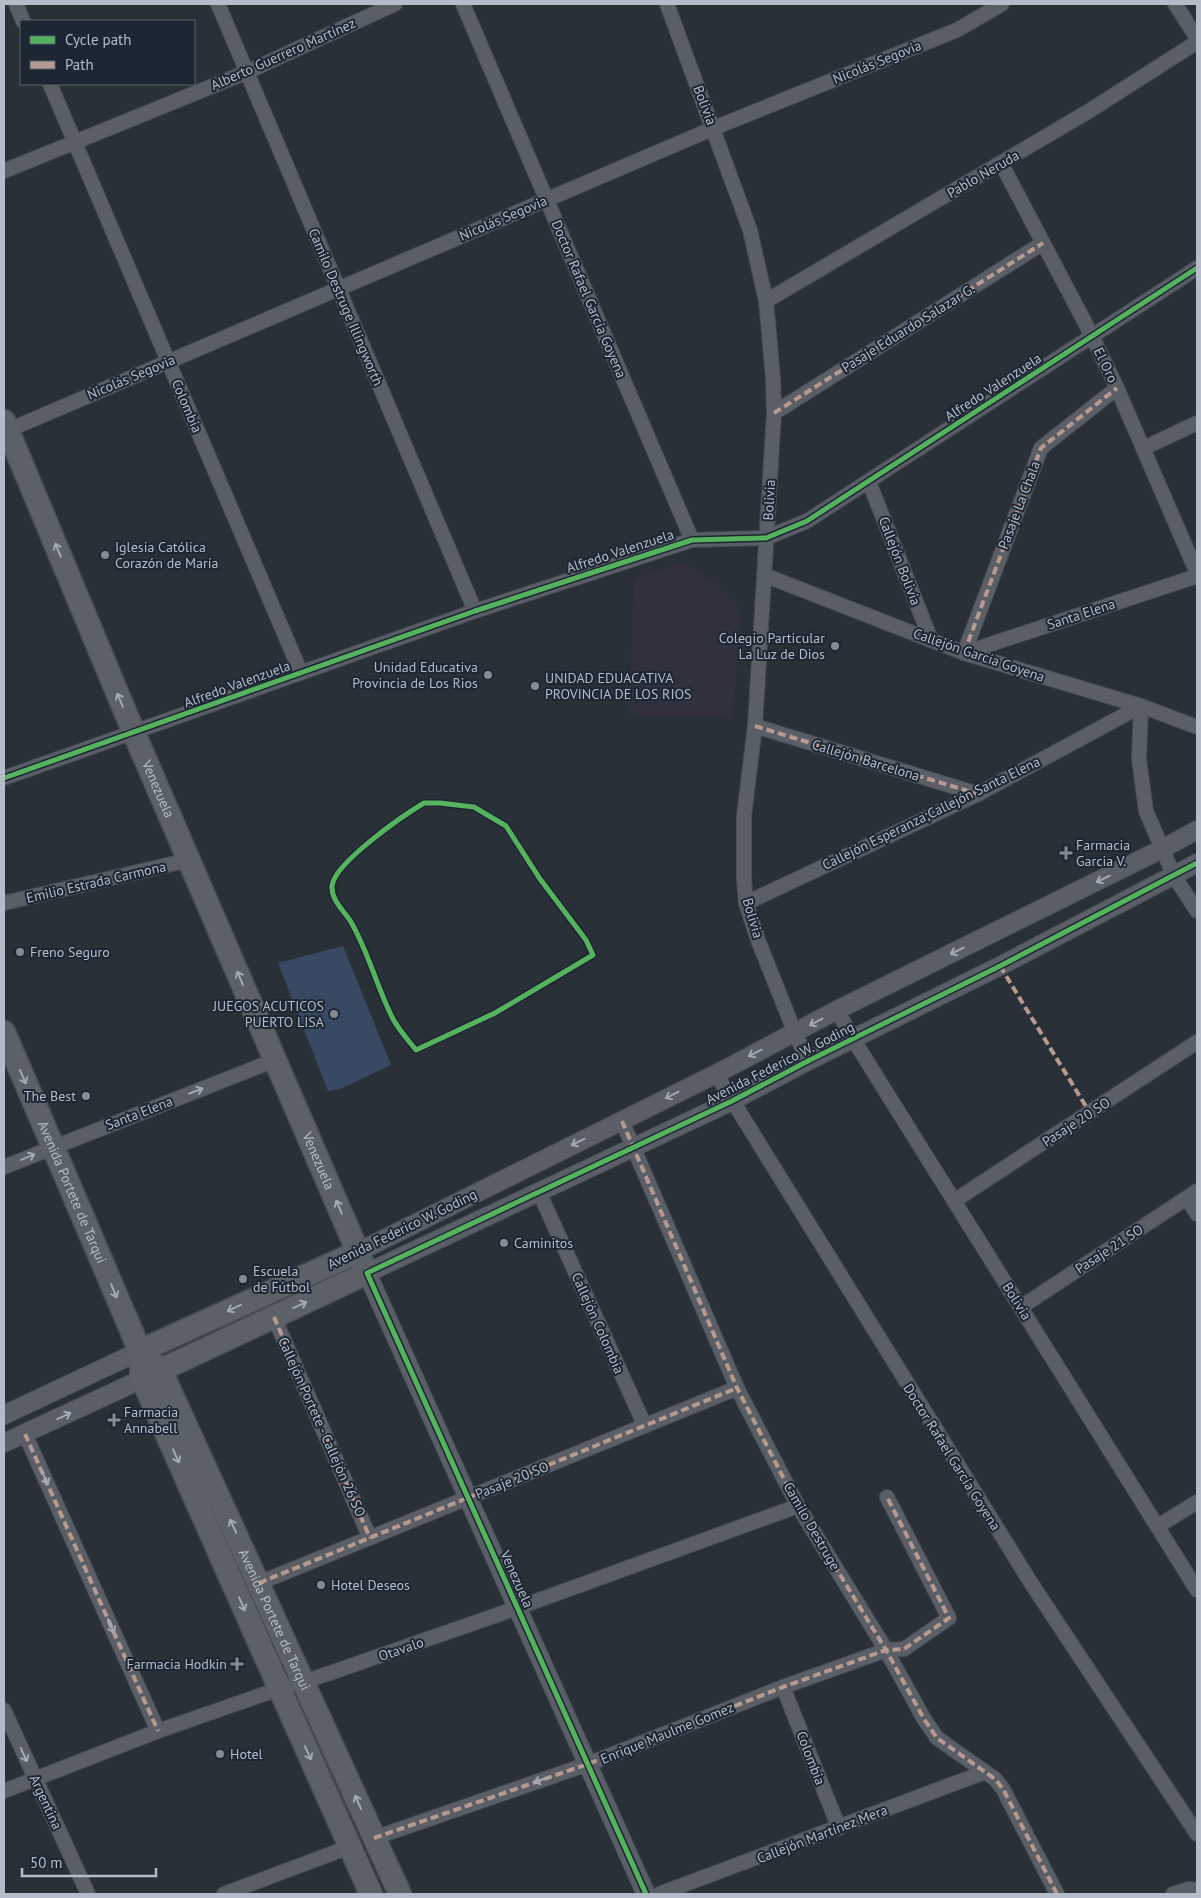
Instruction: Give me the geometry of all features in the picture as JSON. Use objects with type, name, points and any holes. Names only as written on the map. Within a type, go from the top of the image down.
[{"type":"main road","name":"Venezuela","points":[[5,428],[134,733],[368,1274]]},
{"type":"main road","name":"Avenida Portete de Tarqui","points":[[4,1032],[140,1351],[259,1583],[400,1894]]},
{"type":"main road","name":"Avenida Federico W. Goding","points":[[140,1351],[358,1252]]},
{"type":"main road","name":"Avenida Federico W. Goding","points":[[152,1375],[368,1274]]},
{"type":"main road","name":"Avenida Portete de Tarqui","points":[[152,1375],[279,1689],[370,1894]]},
{"type":"street","points":[[16,4],[23,20]]},
{"type":"street","name":"Camilo Destruge Illingworth","points":[[218,4],[475,611]]},
{"type":"street","name":"Alberto Guerrero Martínez","points":[[4,171],[247,72],[394,4]]},
{"type":"street","name":"Doctor Rafael García Goyena","points":[[464,4],[692,540]]},
{"type":"street","name":"Bolivia","points":[[667,4],[750,230],[766,301],[774,413],[755,726],[744,816],[744,879],[746,903],[765,957],[808,1061]]},
{"type":"street","name":"Nicolás Segovia","points":[[5,428],[168,362],[714,128],[957,30],[1002,4]]},
{"type":"street","points":[[1175,4],[1197,38]]},
{"type":"street","name":"Pablo Neruda","points":[[766,301],[1089,111],[1197,42]]},
{"type":"street","name":"Colombia","points":[[50,85],[301,673]]},
{"type":"street","name":"El Oro","points":[[1001,163],[1092,336],[1117,388],[1197,574]]},
{"type":"street","name":"Pasaje Eduardo Salazar G.","points":[[774,413],[1043,243]]},
{"type":"street","name":"Alfredo Valenzuela","points":[[4,778],[475,611],[692,540],[766,538],[807,521],[1197,268]]},
{"type":"street","name":"Pasaje La Chala","points":[[964,653],[1041,448],[1117,388]]},
{"type":"street","points":[[1144,448],[1197,423]]},
{"type":"street","name":"Callejón Bolivia","points":[[869,482],[932,640]]},
{"type":"street","name":"Santa Elena","points":[[964,653],[1197,574]]},
{"type":"street","name":"Callejón García Goyena","points":[[764,575],[964,653],[1141,706],[1197,727]]},
{"type":"street","points":[[1141,706],[1139,759],[1146,811],[1174,876],[1197,911]]},
{"type":"street","name":"Callejón Esperanza;Callejón Santa Elena","points":[[746,903],[978,794],[1141,706]]},
{"type":"street","name":"Callejón Barcelona","points":[[755,726],[978,794]]},
{"type":"street","name":"Avenida Federico W. Goding","points":[[358,1252],[716,1074],[837,1010],[1162,850],[1197,830]]},
{"type":"street","name":"Emilio Estrada Carmona","points":[[4,903],[189,860]]},
{"type":"street","name":"Avenida Federico W. Goding","points":[[368,1274],[732,1101],[1197,863]]},
{"type":"street","name":"Bolivia","points":[[837,1010],[853,1039],[1197,1590]]},
{"type":"street","name":"Pasaje 20 SO","points":[[954,1201],[1197,1042]]},
{"type":"street","name":"Santa Elena","points":[[4,1167],[275,1060]]},
{"type":"street","name":"Doctor Rafael García Goyena","points":[[716,1074],[1031,1583],[1197,1834]]},
{"type":"street","name":"Camilo Destruge","points":[[622,1121],[737,1388],[798,1506],[886,1650],[924,1719],[937,1738],[996,1779],[1057,1894]]},
{"type":"street","name":"Callejón Colombia","points":[[539,1192],[645,1426]]},
{"type":"street","points":[[1192,1194],[1197,1214]]},
{"type":"street","name":"Pasaje 21 SO","points":[[1020,1307],[1192,1194]]},
{"type":"street","name":"Venezuela","points":[[368,1274],[646,1894]]},
{"type":"street","name":"Callejón Portete - Callejón 26 SO","points":[[274,1317],[370,1538]]},
{"type":"street","name":"Avenida Federico W. Goding","points":[[4,1415],[140,1351]]},
{"type":"street","name":"Avenida Federico W. Goding","points":[[4,1444],[152,1375]]},
{"type":"street","name":"Pasaje 20 SO","points":[[259,1583],[737,1388]]},
{"type":"street","points":[[25,1434],[158,1731]]},
{"type":"street","name":"Enrique Maulme Gomez","points":[[374,1838],[588,1764],[783,1687],[886,1650],[904,1649],[949,1618],[887,1497]]},
{"type":"street","points":[[1158,1526],[1197,1502]]},
{"type":"street","name":"Otavalo","points":[[4,1791],[158,1731],[517,1608],[798,1506]]},
{"type":"street","name":"Colombia","points":[[783,1687],[838,1828]]},
{"type":"street","name":"Argentina","points":[[4,1710],[88,1894]]},
{"type":"street","name":"Callejón Martínez Mera","points":[[659,1894],[985,1772]]},
{"type":"street","points":[[224,1894],[349,1846]]},
{"type":"street","points":[[1174,1894],[1195,1886]]},
{"type":"shaded area","points":[[680,562],[709,579],[736,602],[741,619],[732,717],[630,714],[634,579]]},
{"type":"water","name":"JUEGOS ACUTICOS PUERTO LISA","points":[[343,946],[391,1065],[340,1089],[328,1091],[278,963]]},
{"type":"marked path","points":[[774,413],[1043,243]]},
{"type":"marked path","points":[[964,653],[1041,448],[1117,388]]},
{"type":"marked path","points":[[755,726],[978,794]]},
{"type":"marked path","points":[[1000,966],[1090,1113]]},
{"type":"marked path","points":[[622,1121],[737,1388],[798,1506],[886,1650],[924,1719],[937,1738],[995,1779],[1003,1789],[1057,1894]]},
{"type":"marked path","points":[[274,1317],[370,1538]]},
{"type":"marked path","points":[[259,1583],[737,1388]]},
{"type":"marked path","points":[[25,1434],[158,1731]]},
{"type":"marked path","points":[[374,1838],[588,1764],[783,1687],[886,1650],[904,1649],[949,1618],[887,1497]]},
{"type":"cycle path","points":[[4,778],[475,611],[692,540],[766,538],[807,521],[1197,268]]},
{"type":"cycle path","points":[[424,803],[474,807],[506,826],[540,879],[586,940],[593,955],[495,1013],[416,1050],[393,1019],[363,946],[351,922],[336,901],[332,886],[344,865],[371,840],[424,803]]},
{"type":"cycle path","points":[[646,1894],[367,1273],[732,1101],[808,1061],[1000,966],[1197,863]]},
{"type":"place","name":"Iglesia Católica Corazón de María","points":[[105,555]]},
{"type":"place","name":"Colegio Particular La Luz de Dios","points":[[835,646]]},
{"type":"place","name":"Unidad Educativa Provincia de Los Rios","points":[[488,675]]},
{"type":"place","name":"UNIDAD EDUACATIVA PROVINCIA DE LOS RIOS","points":[[535,686]]},
{"type":"place","name":"Farmacia Garcia V.","points":[[1066,853]]},
{"type":"place","name":"Freno Seguro","points":[[20,952]]},
{"type":"place","name":"JUEGOS ACUTICOS PUERTO LISA","points":[[334,1014]]},
{"type":"place","name":"The Best","points":[[86,1096]]},
{"type":"place","name":"Caminitos","points":[[504,1243]]},
{"type":"place","name":"Escuela de Fútbol","points":[[243,1279]]},
{"type":"place","name":"Farmacia Annabell","points":[[114,1420]]},
{"type":"place","name":"Hotel Deseos","points":[[321,1585]]},
{"type":"place","name":"Farmacia Hodkin","points":[[237,1664]]},
{"type":"place","name":"Hotel","points":[[220,1754]]}]
